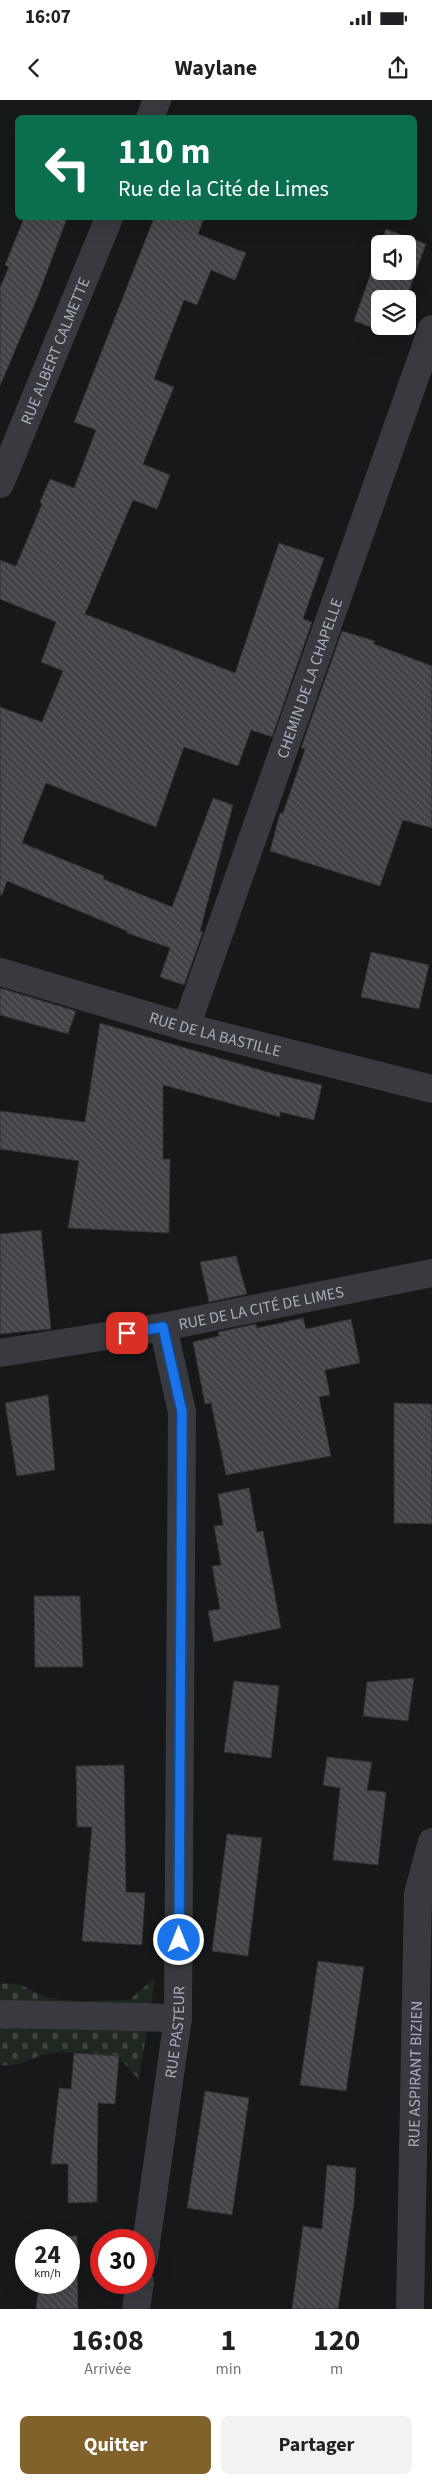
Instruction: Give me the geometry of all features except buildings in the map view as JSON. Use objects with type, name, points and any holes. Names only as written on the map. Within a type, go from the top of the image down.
[{"type":"street","points":[[151,115],[157,100]]},
{"type":"street","name":"RUE ALBERT CALMETTE","points":[[0,484],[108,220]]},
{"type":"street","name":"CHEMIN DE LA CHAPELLE","points":[[186,1028],[432,329]]},
{"type":"street","name":"RUE DE LA BASTILLE","points":[[0,972],[186,1028],[432,1089]]},
{"type":"street","name":"RUE DE LA CITÉ DE LIMES","points":[[0,1353],[163,1327],[432,1273]]},
{"type":"street","name":"RUE PASTEUR","points":[[148,2229],[178,2018],[182,1412],[163,1327]]},
{"type":"street","name":"RUE ASPIRANT BIZIEN","points":[[410,2309],[418,1894],[432,1842]]},
{"type":"street","points":[[0,2014],[178,2018]]},
{"type":"street","points":[[136,2309],[138,2294]]},
{"type":"green space","points":[[155,1978],[139,2080],[118,2056],[52,2053],[14,2065],[0,2065],[0,1984],[17,1984],[37,1994],[60,2000],[129,2000]]},
{"type":"route","points":[[127,1333],[163,1327],[182,1412],[179,1940]]}]
